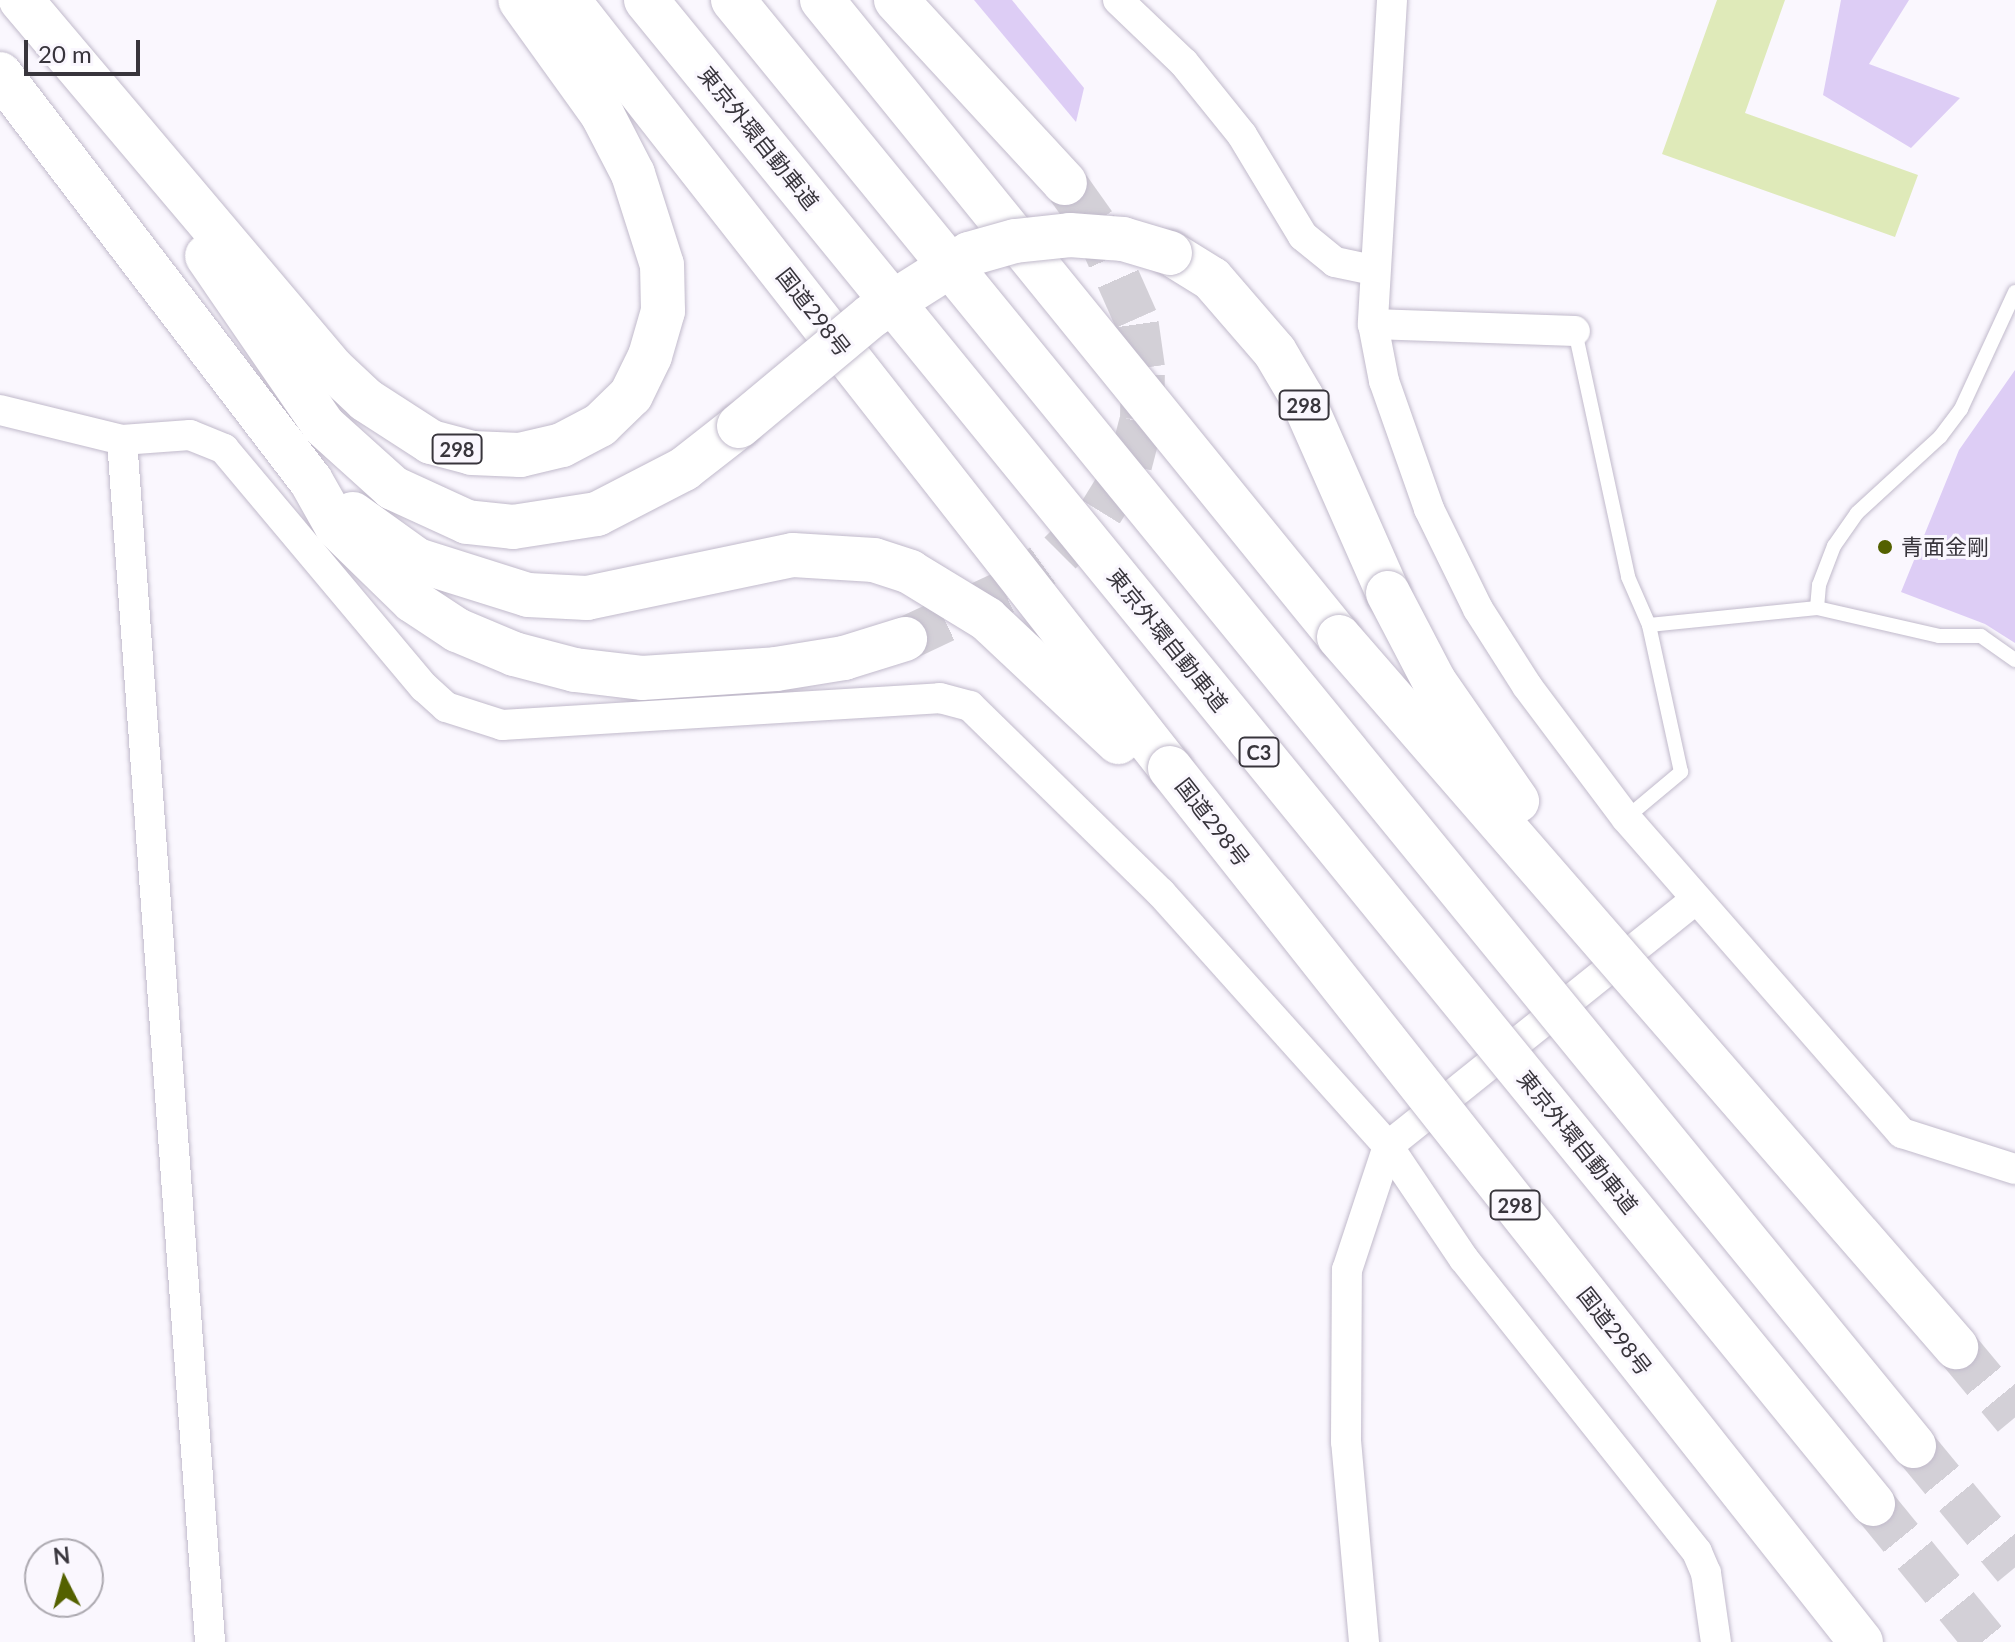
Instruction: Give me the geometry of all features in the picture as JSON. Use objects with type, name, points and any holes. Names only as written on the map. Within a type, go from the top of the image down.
[{"type":"highway","name":"298","points":[[21,0],[333,369],[366,400],[431,442],[472,453],[520,455],[562,445],[600,425],[631,395],[650,356],[663,311],[662,265],[652,222],[608,126],[520,0]]},
{"type":"highway","name":"国道298号","points":[[568,0],[1161,773],[1449,1122],[1861,1642]]},
{"type":"highway","name":"東京外環自動車道","points":[[646,0],[1873,1504]]},
{"type":"highway","points":[[733,0],[1914,1446]]},
{"type":"highway","name":"298","points":[[822,0],[1339,637],[1956,1347]]},
{"type":"highway","points":[[896,0],[1065,183]]},
{"type":"highway","name":"298","points":[[0,74],[311,481],[337,527],[413,601],[457,630],[514,654],[575,670],[642,678],[707,676],[844,658],[905,639]]},
{"type":"highway","name":"298","points":[[111,106],[272,356],[323,425],[393,488],[427,507],[467,522],[513,527],[597,514],[684,469],[871,316],[969,254],[1015,241],[1070,235],[1123,239],[1170,253],[1212,279],[1275,352],[1302,398],[1388,593],[1434,681],[1485,760],[1559,855],[1836,1183],[1905,1288]]},
{"type":"highway","name":"298","points":[[311,481],[417,560],[528,595],[587,598],[793,555],[874,560],[910,572],[987,619],[1161,773]]},
{"type":"street","points":[[1118,0],[1184,63],[1242,135],[1303,236],[1335,262],[1372,270]]},
{"type":"street","points":[[1392,0],[1372,270],[1373,324],[1384,381],[1429,509],[1478,609],[1527,686],[1626,818],[1902,1133],[2015,1169]]},
{"type":"street","points":[[1373,324],[1575,331]]},
{"type":"street","points":[[0,410],[122,440],[190,435],[224,449],[424,687],[446,707],[502,725],[940,698],[970,706],[1161,893],[1388,1146],[1464,1259],[1697,1552],[1706,1573],[1716,1642]]},
{"type":"street","points":[[122,440],[210,1642]]},
{"type":"street","points":[[1364,1642],[1346,1442],[1347,1270],[1388,1146],[1695,900]]},
{"type":"lane","points":[[1817,608],[1819,585],[1834,546],[1857,513],[1954,418],[2015,292]]},
{"type":"lane","points":[[1575,331],[1628,577],[1649,625],[1681,772],[1626,818]]},
{"type":"lane","points":[[1649,625],[1817,608],[1939,636],[1981,636],[2015,660]]},
{"type":"shaded area","points":[[974,0],[1012,0],[1084,88],[1076,122]]},
{"type":"shaded area","points":[[1841,0],[1909,0],[1869,64],[1960,98],[1911,148],[1823,95]]},
{"type":"shaded area","points":[[2015,370],[2015,643],[1985,624],[1901,592],[1959,450]]},
{"type":"building","points":[[1717,0],[1785,0],[1745,113],[1918,175],[1895,237],[1662,154]]},
{"type":"tunnel","points":[[905,639],[1007,591],[1060,553],[1101,512],[1130,465],[1142,419],[1143,368],[1136,319],[1094,224],[1065,183]]},
{"type":"tunnel","points":[[1956,1347],[2015,1418]]},
{"type":"tunnel","points":[[1914,1446],[2015,1568]]},
{"type":"tunnel","points":[[1873,1504],[1986,1642]]},
{"type":"place","name":"青面金剛","points":[[1885,547]]}]
